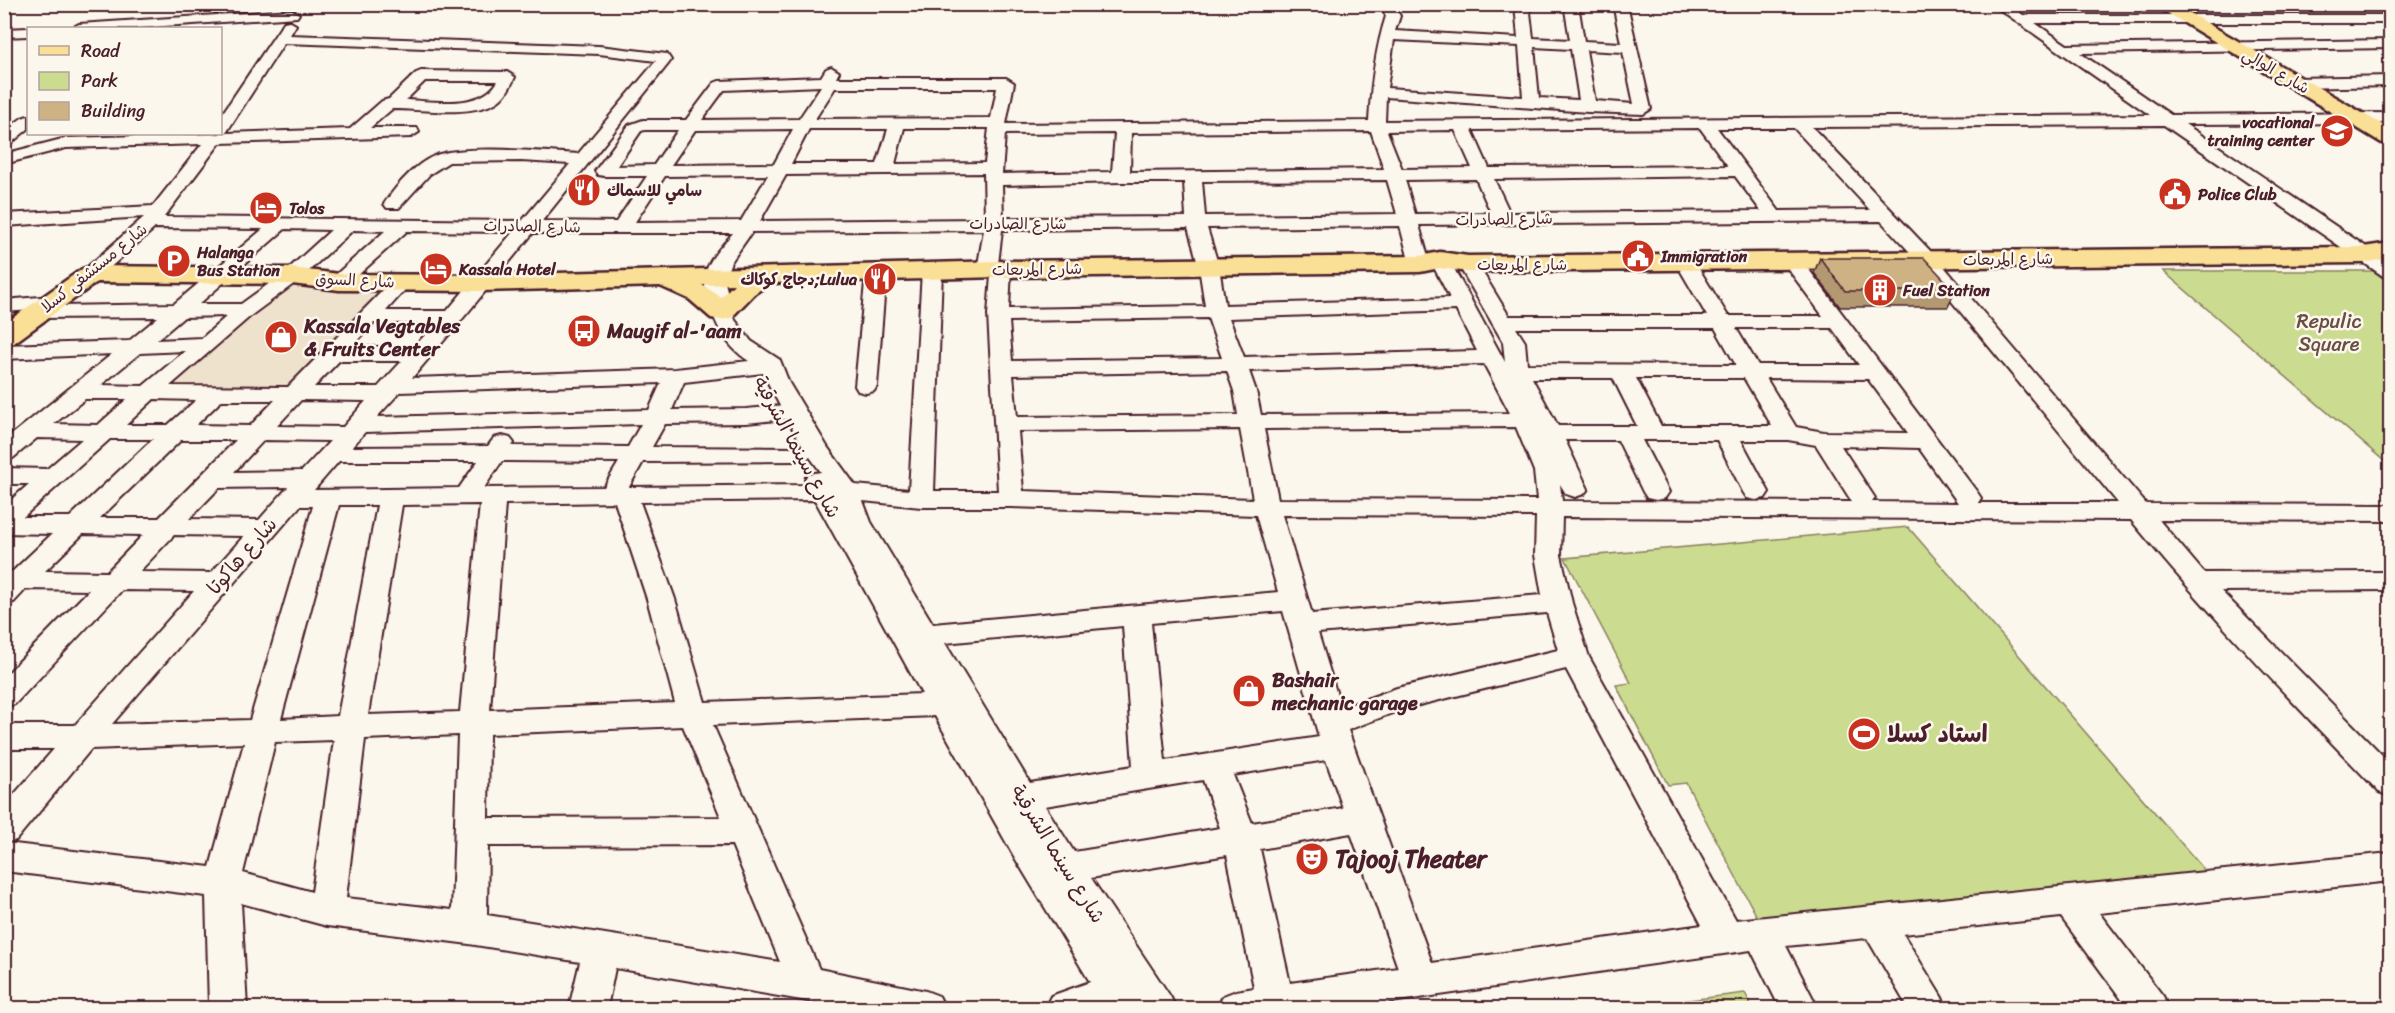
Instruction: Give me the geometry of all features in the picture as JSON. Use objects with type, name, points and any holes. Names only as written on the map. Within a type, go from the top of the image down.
[{"type":"main road","name":"شارع الوالي","points":[[2161,4],[2391,138]]},
{"type":"main road","name":"شارع المربعات","points":[[767,277],[994,269],[1430,262],[1468,264],[1793,262],[2363,255],[2391,251]]},
{"type":"main road","points":[[654,279],[697,272],[732,255],[767,277]]},
{"type":"main road","name":"شارع السوق","points":[[91,274],[292,276],[339,282],[482,283],[654,279]]},
{"type":"main road","name":"شارع مستشفى كسلا","points":[[4,337],[91,274]]},
{"type":"main road","points":[[654,279],[684,286],[707,297],[721,311],[745,288],[767,277]]},
{"type":"street","points":[[1386,4],[1393,16],[1387,35],[1377,126],[1395,175],[1407,220],[1430,262],[1464,304],[1525,420],[1546,471],[1551,510],[1547,522],[1548,555],[1558,603],[1574,657],[1744,935],[1799,1008]]},
{"type":"street","points":[[1522,4],[1532,103]]},
{"type":"street","points":[[1571,4],[1588,107]]},
{"type":"street","points":[[1379,92],[1643,109],[1620,4]]},
{"type":"street","points":[[1998,4],[2391,272]]},
{"type":"street","points":[[2316,4],[2391,43]]},
{"type":"street","points":[[112,27],[174,25],[292,12]]},
{"type":"street","name":"شارع مستشفى كسلا","points":[[222,128],[280,39],[292,12]]},
{"type":"street","points":[[2019,19],[2391,19]]},
{"type":"street","points":[[4,33],[27,32]]},
{"type":"street","points":[[1387,35],[1630,48]]},
{"type":"street","name":"شارع هاكوتا","points":[[4,830],[267,528],[310,492],[331,454],[482,283],[663,58],[599,50],[280,39]]},
{"type":"street","points":[[2064,49],[2391,43]]},
{"type":"street","points":[[2327,45],[2391,80]]},
{"type":"street","points":[[354,134],[388,104],[393,104],[401,96],[420,76],[507,77],[501,89],[489,101],[467,104],[422,104],[410,104],[399,104],[388,104]]},
{"type":"street","points":[[732,255],[830,79]]},
{"type":"street","points":[[622,228],[689,125],[719,86],[830,79],[1006,83],[998,126],[993,174],[994,269],[1008,424],[1011,499]]},
{"type":"street","points":[[2295,83],[2391,80]]},
{"type":"street","points":[[1740,171],[1121,177],[884,170],[604,171],[637,127],[689,125],[897,125],[1123,129],[2391,117]]},
{"type":"street","points":[[4,140],[27,122]]},
{"type":"street","points":[[1704,122],[1774,216]]},
{"type":"street","points":[[1798,122],[1928,260],[2197,582],[2274,665],[2391,783]]},
{"type":"street","points":[[884,170],[897,125]]},
{"type":"street","points":[[1461,125],[1503,219]]},
{"type":"street","points":[[1121,177],[1123,129]]},
{"type":"street","points":[[222,134],[411,132]]},
{"type":"street","points":[[4,153],[31,135]]},
{"type":"street","points":[[45,135],[54,141],[66,143]]},
{"type":"street","points":[[4,159],[66,143],[201,135]]},
{"type":"street","name":"شارع مستشفى كسلا","points":[[91,274],[155,216],[217,135]]},
{"type":"street","points":[[393,204],[423,170],[435,161],[447,157],[521,156],[582,159]]},
{"type":"street","points":[[1193,176],[1196,222],[1209,267],[1216,312],[1237,362],[1252,422],[1267,507],[1333,736],[1421,982]]},
{"type":"street","name":"شارع الصادرات","points":[[155,216],[280,224],[622,228],[732,255],[994,223],[1886,215]]},
{"type":"street","points":[[4,220],[155,216]]},
{"type":"street","points":[[4,225],[155,216]]},
{"type":"street","points":[[4,453],[138,345],[280,224]]},
{"type":"street","points":[[4,520],[149,392],[246,310],[292,276],[349,224]]},
{"type":"street","points":[[339,282],[404,224]]},
{"type":"street","name":"شارع سينما الشرقية","points":[[732,255],[721,311],[735,339],[761,364],[787,411],[817,449],[836,492],[842,528],[1027,848],[1121,1000]]},
{"type":"street","points":[[1793,262],[1968,498]]},
{"type":"street","points":[[1686,263],[1788,434]]},
{"type":"street","points":[[1468,264],[1514,342],[1517,371],[1550,433],[1575,489]]},
{"type":"street","points":[[921,499],[932,271]]},
{"type":"street","points":[[866,386],[876,272]]},
{"type":"street","points":[[4,696],[402,282]]},
{"type":"street","points":[[998,315],[1216,312],[1464,304]]},
{"type":"street","points":[[4,306],[246,310]]},
{"type":"street","points":[[368,318],[453,317]]},
{"type":"street","points":[[1502,322],[1838,322]]},
{"type":"street","points":[[4,352],[208,344]]},
{"type":"street","points":[[333,354],[420,354]]},
{"type":"street","points":[[1002,368],[1123,368],[1237,362],[1491,357]]},
{"type":"street","points":[[78,392],[296,393],[675,376],[761,364]]},
{"type":"street","points":[[1517,371],[1876,372]]},
{"type":"street","points":[[1621,371],[1653,434]]},
{"type":"street","points":[[675,376],[658,416],[633,456],[618,494],[661,599],[693,713],[807,982]]},
{"type":"street","points":[[469,928],[480,495],[495,452],[540,381]]},
{"type":"street","points":[[10,585],[77,526],[217,392]]},
{"type":"street","points":[[31,431],[256,433],[354,430],[517,419],[746,416],[787,411]]},
{"type":"street","name":"شارع سينما الشرقية","points":[[787,411],[800,454],[836,492],[858,522],[1022,797],[1157,1008]]},
{"type":"street","points":[[1008,424],[1134,425],[1525,420]]},
{"type":"street","points":[[1550,433],[1788,434],[1824,439],[1927,441]]},
{"type":"street","points":[[1627,434],[1656,492]]},
{"type":"street","points":[[1726,434],[1756,492]]},
{"type":"street","points":[[1824,439],[1862,498]]},
{"type":"street","points":[[331,454],[495,452],[633,456],[800,454]]},
{"type":"street","points":[[4,476],[53,477]]},
{"type":"street","points":[[211,480],[310,492],[391,497],[836,492],[921,499],[1011,499],[1267,507],[2391,513]]},
{"type":"street","points":[[228,1008],[223,883],[262,731],[310,492]]},
{"type":"street","points":[[327,911],[351,727],[391,497]]},
{"type":"street","points":[[4,525],[267,528]]},
{"type":"street","points":[[10,585],[114,581],[220,582]]},
{"type":"street","points":[[2197,582],[2391,581]]},
{"type":"street","points":[[926,635],[1136,615],[1297,613],[1558,603]]},
{"type":"street","points":[[1136,615],[1150,776]]},
{"type":"street","points":[[1022,797],[1214,766],[1333,736],[1397,699],[1574,657]]},
{"type":"street","points":[[4,736],[84,737],[262,731],[943,704]]},
{"type":"street","points":[[1214,766],[1241,839],[1276,1003]]},
{"type":"street","points":[[1066,868],[1362,818]]},
{"type":"street","points":[[470,832],[742,831]]},
{"type":"street","points":[[4,857],[223,883],[327,911],[469,928],[807,982],[926,1008]]},
{"type":"street","points":[[1236,1008],[1744,935],[2391,867]]},
{"type":"street","points":[[2070,901],[2150,1008]]},
{"type":"street","points":[[1876,921],[1928,1008]]},
{"type":"street","points":[[588,1008],[601,950]]},
{"type":"street","points":[[1064,1008],[1121,1000]]},
{"type":"shaded area","name":"Kassala Vegtables & Fruits Center","points":[[275,287],[392,288],[293,388],[166,387]]},
{"type":"green space","name":"Repulic Square","points":[[2163,271],[2373,271],[2390,283],[2390,466]]},
{"type":"green space","name":"استاد كسلا","points":[[1908,527],[2207,873],[1763,928],[1686,783],[1668,785],[1616,685],[1631,683],[1565,558]]},
{"type":"green space","points":[[1745,993],[1753,1008],[1625,1008]]},
{"type":"building","points":[[1820,258],[1924,258],[1955,291],[1845,291]]},
{"type":"place","name":"vocational training center","points":[[2337,131]]},
{"type":"place","name":"سامي للاسماك","points":[[584,190]]},
{"type":"place","name":"Police Club","points":[[2175,194]]},
{"type":"place","name":"Tolos","points":[[266,208]]},
{"type":"place","name":"Immigration","points":[[1638,256]]},
{"type":"place","name":"Halanga Bus Station","points":[[174,261]]},
{"type":"place","name":"Kassala Hotel","points":[[436,269]]},
{"type":"place","name":"دجاج كوكاك;Lulua","points":[[880,279]]},
{"type":"place","name":"Fuel Station","points":[[1880,290]]},
{"type":"place","name":"Maugif al-'aam","points":[[584,331]]},
{"type":"place","name":"Kassala Vegtables & Fruits Center","points":[[281,337]]},
{"type":"place","name":"Bashair mechanic garage","points":[[1249,691]]},
{"type":"place","name":"استاد كسلا","points":[[1864,734]]},
{"type":"place","name":"Tajooj Theater","points":[[1312,859]]}]
